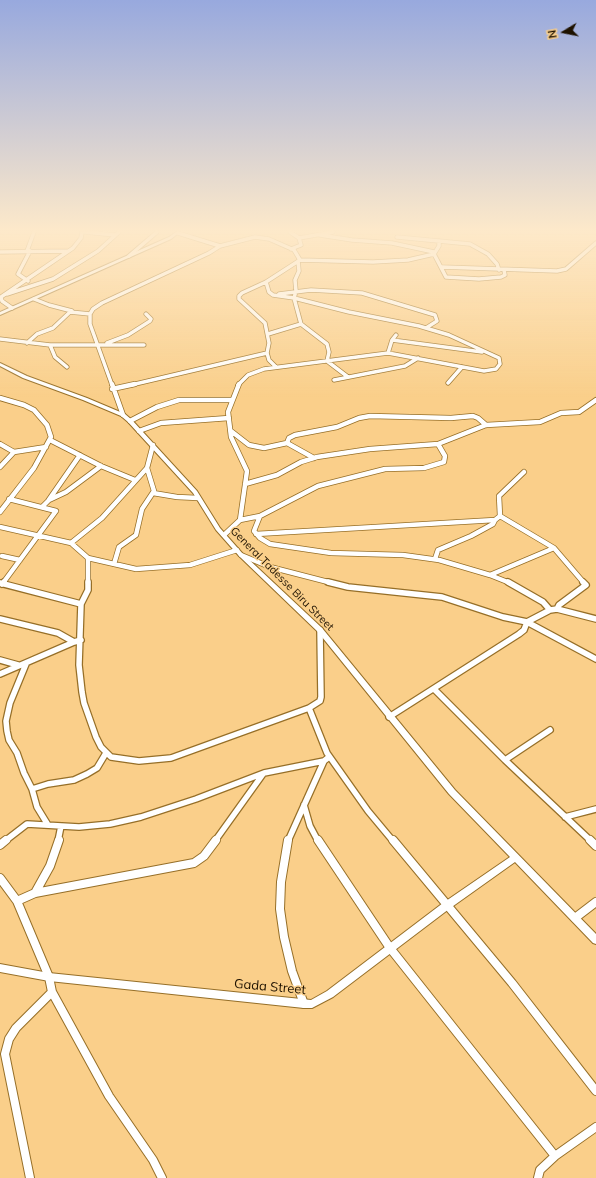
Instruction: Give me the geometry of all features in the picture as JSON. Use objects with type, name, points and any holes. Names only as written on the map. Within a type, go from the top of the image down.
[{"type":"street","points":[[12,308],[0,299],[18,287]]},
{"type":"street","points":[[7,294],[29,287]]},
{"type":"street","points":[[0,313],[61,287]]},
{"type":"street","points":[[123,415],[112,389],[90,324],[90,314],[93,309],[102,303],[136,287]]},
{"type":"street","points":[[256,287],[239,296],[242,302],[262,320],[268,334],[269,343],[267,353],[270,360],[276,367]]},
{"type":"street","points":[[240,520],[244,504],[246,467],[239,455],[232,437],[229,408],[243,378],[250,373],[276,367],[388,353],[484,371],[496,370],[500,364],[499,358],[471,344],[426,328],[349,312],[294,298],[273,295],[269,292],[267,287]]},
{"type":"street","points":[[296,287],[294,298],[301,324],[327,344],[329,352],[326,361]]},
{"type":"street","points":[[273,295],[311,290],[362,293],[434,315],[437,318],[437,321],[426,328]]},
{"type":"street","points":[[34,299],[49,306],[73,312],[90,314]]},
{"type":"street","points":[[0,313],[19,306]]},
{"type":"street","points":[[28,343],[37,334],[53,328],[68,313],[73,312]]},
{"type":"street","points":[[104,344],[128,335],[150,321],[151,319],[146,314]]},
{"type":"street","points":[[268,334],[301,324]]},
{"type":"street","points":[[388,353],[392,340],[396,335]]},
{"type":"street","points":[[0,339],[50,345],[144,345]]},
{"type":"street","points":[[392,340],[485,352]]},
{"type":"street","points":[[50,345],[55,357],[67,367]]},
{"type":"street","points":[[112,389],[267,353]]},
{"type":"street","points":[[334,380],[404,366],[418,358]]},
{"type":"street","points":[[264,369],[270,360]]},
{"type":"street","points":[[326,361],[348,377]]},
{"type":"street","name":"General Tadesse Biru Street","points":[[0,364],[25,377],[68,392],[123,415],[130,421],[153,445],[198,498],[224,535],[239,552],[320,630],[389,717],[452,792],[596,940]]},
{"type":"street","points":[[448,383],[462,367]]},
{"type":"street","points":[[0,398],[24,405],[38,413],[47,425],[50,432],[50,440],[34,468],[0,512]]},
{"type":"street","points":[[130,421],[158,407],[179,400],[232,400]]},
{"type":"street","points":[[245,484],[277,475],[301,462],[314,458],[358,450],[438,444],[486,425],[540,422],[561,413],[582,411],[596,400]]},
{"type":"street","points":[[231,431],[242,441],[255,447],[275,447],[287,442],[289,438],[294,435],[337,426],[359,418],[370,416],[451,418],[473,416],[478,418],[486,425]]},
{"type":"street","points":[[139,431],[161,423],[229,418]]},
{"type":"street","points":[[50,440],[101,466],[135,480]]},
{"type":"street","points":[[287,442],[314,458]]},
{"type":"street","points":[[0,444],[14,452]]},
{"type":"street","points":[[224,535],[240,520],[260,516],[309,490],[329,483],[385,469],[424,468],[444,462],[445,459],[443,451],[438,444]]},
{"type":"street","points":[[71,543],[102,518],[147,468],[153,445]]},
{"type":"street","points":[[0,467],[14,452],[46,447]]},
{"type":"street","points":[[42,507],[48,501],[80,455]]},
{"type":"street","points":[[48,501],[66,492],[101,466]]},
{"type":"street","points":[[114,564],[119,547],[136,535],[142,509],[153,494],[154,488],[147,468]]},
{"type":"street","points":[[434,559],[438,550],[471,536],[489,526],[496,520],[500,516],[499,496],[506,487],[524,472]]},
{"type":"street","points":[[153,494],[198,498]]},
{"type":"street","points":[[9,499],[56,511],[39,536],[1,584],[81,604]]},
{"type":"street","points":[[260,516],[254,531],[264,541],[270,544],[320,552],[403,555],[434,559],[490,575],[522,589],[543,602],[550,610]]},
{"type":"street","points":[[500,516],[554,548],[586,585],[559,605],[557,609]]},
{"type":"street","points":[[256,534],[496,520]]},
{"type":"street","points":[[0,527],[71,543],[88,558],[136,569],[145,570],[183,566],[239,552],[270,567],[339,586],[355,589],[434,595],[503,617],[527,622],[582,653],[596,659]]},
{"type":"street","points":[[490,575],[554,548]]},
{"type":"street","points":[[1,557],[20,560]]},
{"type":"street","points":[[88,558],[88,590],[81,604],[79,665],[84,702],[96,737],[106,753],[111,757],[128,760],[151,761],[171,758],[309,708],[320,701],[321,697],[320,630]]},
{"type":"street","points":[[389,717],[434,690],[519,634],[524,630],[527,622],[550,610],[557,609],[596,619]]},
{"type":"street","points":[[0,619],[58,633],[74,642]]},
{"type":"street","points":[[0,674],[18,665],[26,664],[81,640]]},
{"type":"street","points":[[0,660],[18,665]]},
{"type":"street","points":[[26,664],[10,703],[6,721],[9,740],[17,753],[24,773],[32,789],[37,807],[48,825]]},
{"type":"street","points":[[434,690],[596,846]]},
{"type":"street","points":[[309,708],[324,747],[326,759],[446,906],[512,983],[596,1091]]},
{"type":"street","points":[[505,760],[550,730]]},
{"type":"street","points":[[32,789],[48,784],[74,780],[87,774],[97,768],[106,753]]},
{"type":"street","points":[[0,845],[27,824],[100,826],[128,820],[196,799],[264,773],[326,759]]},
{"type":"street","points":[[304,1004],[292,971],[282,920],[280,896],[285,854],[293,829],[326,759]]},
{"type":"street","points":[[17,901],[35,893],[194,863],[204,856],[264,773]]},
{"type":"street","points":[[304,805],[310,826],[321,847],[390,948],[555,1156]]},
{"type":"street","points":[[565,817],[596,809]]},
{"type":"street","points":[[35,893],[50,866],[59,840],[61,826]]},
{"type":"street","name":"Gada Street","points":[[0,968],[49,977],[304,1004],[318,1002],[446,906],[516,857]]},
{"type":"street","points":[[0,878],[17,901],[49,977],[52,992],[109,1096],[153,1160],[162,1178]]},
{"type":"street","points":[[575,918],[596,902]]},
{"type":"street","points":[[30,1178],[5,1054],[9,1039],[16,1028],[52,992]]},
{"type":"street","points":[[538,1178],[540,1170],[555,1156],[596,1127]]}]
